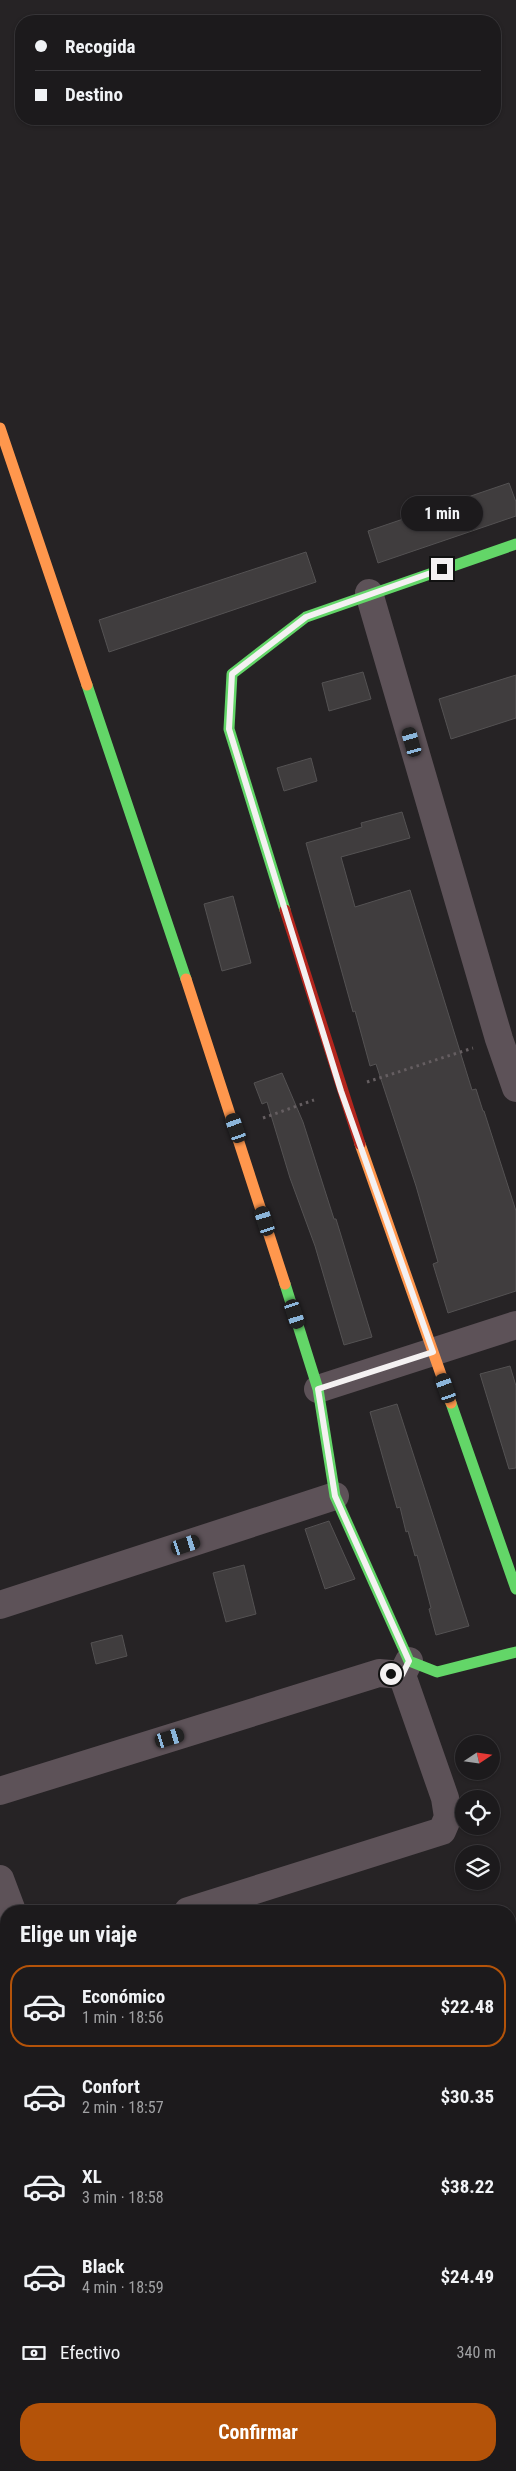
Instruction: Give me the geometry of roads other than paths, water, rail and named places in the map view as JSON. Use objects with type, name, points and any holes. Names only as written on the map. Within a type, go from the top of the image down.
[{"type":"street","points":[[0,428],[236,1128],[318,1389],[335,1496],[406,1668],[448,1817],[442,1831],[215,1905]]},
{"type":"street","points":[[516,544],[306,617],[232,674],[229,729],[341,1091],[516,1589]]},
{"type":"street","points":[[369,594],[508,1036],[516,1088]]},
{"type":"street","points":[[318,1389],[516,1325]]},
{"type":"street","points":[[0,1605],[335,1496]]},
{"type":"street","points":[[0,1791],[379,1673],[406,1668],[437,1672],[516,1652]]},
{"type":"street","points":[[0,1879],[10,1905]]}]
